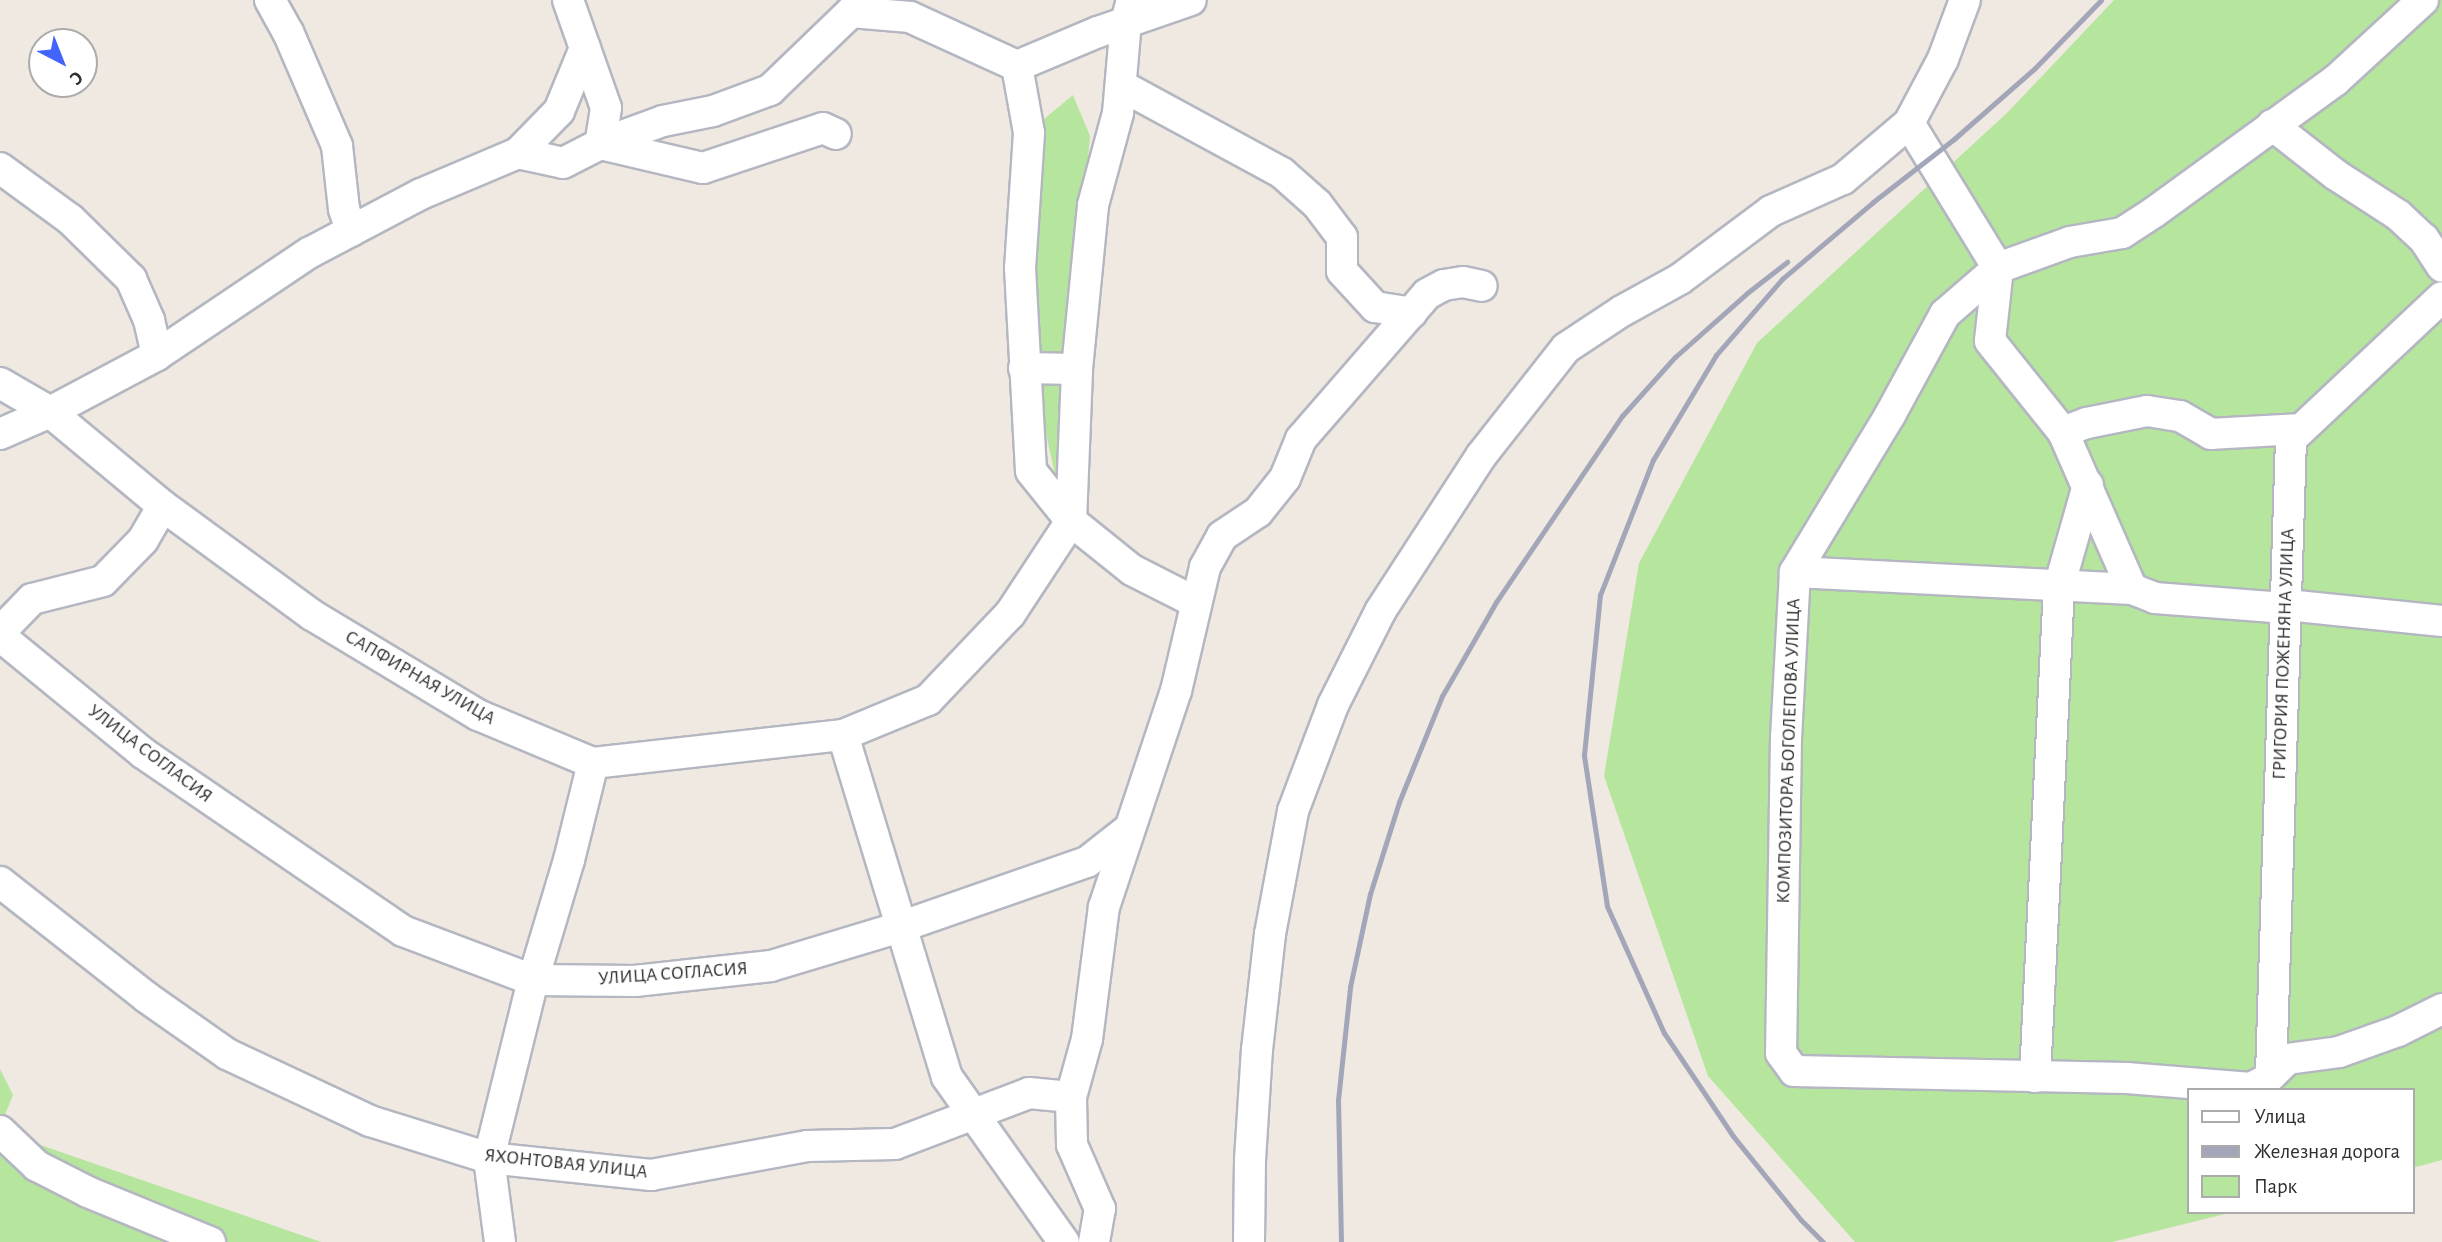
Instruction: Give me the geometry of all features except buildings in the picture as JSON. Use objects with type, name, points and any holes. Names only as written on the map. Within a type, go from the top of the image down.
[{"type":"street","points":[[270,0],[288,32],[337,146],[344,209],[351,231]]},
{"type":"street","points":[[568,0],[606,108],[600,144]]},
{"type":"street","points":[[1017,66],[1129,11],[1191,0]]},
{"type":"street","points":[[1249,1242],[1250,1160],[1257,1050],[1270,934],[1293,811],[1333,705],[1381,610],[1481,456],[1566,348],[1622,311],[1680,279],[1771,211],[1843,179],[1909,124],[1943,59],[1965,0]]},
{"type":"street","name":"КОМПОЗИТОРА БОГОЛЕПОВА УЛИЦА","points":[[2035,1077],[1794,1071],[1781,1054],[1786,737],[1795,572],[1890,415],[1945,314],[1998,268],[2070,242],[2122,233],[2336,80],[2423,0]]},
{"type":"street","points":[[518,153],[563,163],[600,144],[770,90],[849,6],[910,17],[1017,66]]},
{"type":"street","points":[[1071,521],[1077,369],[1093,205],[1118,113],[1129,11]]},
{"type":"street","points":[[0,434],[50,412],[157,355],[309,253],[421,194],[518,153],[559,111],[585,48]]},
{"type":"street","points":[[1017,66],[1029,133],[1020,268],[1031,471],[1071,521],[1132,570],[1195,602]]},
{"type":"street","points":[[1122,86],[1282,173],[1317,204],[1342,237],[1342,271],[1375,307],[1412,313]]},
{"type":"street","points":[[1909,124],[1998,268],[1990,341],[2063,432],[2132,589]]},
{"type":"street","points":[[2272,125],[2336,175],[2398,215],[2424,239],[2442,267]]},
{"type":"street","points":[[600,144],[703,168],[822,128],[836,134]]},
{"type":"street","points":[[0,169],[70,219],[131,279],[149,320],[157,355]]},
{"type":"street","points":[[1094,1242],[1100,1209],[1072,1145],[1071,1097],[1087,1039],[1104,906],[1153,769],[1177,691],[1205,567],[1222,536],[1258,512],[1285,478],[1301,439],[1427,294],[1444,285],[1463,282],[1482,286]]},
{"type":"street","name":"ГРИГОРИЯ ПОЖЕНЯНА УЛИЦА","points":[[2271,1076],[2291,439],[2442,297]]},
{"type":"street","points":[[1024,368],[1077,369]]},
{"type":"street","name":"САПФИРНАЯ УЛИЦА","points":[[0,383],[50,412],[163,506],[312,615],[478,715],[593,763],[843,735],[928,700],[1010,614],[1071,521]]},
{"type":"street","points":[[2063,432],[2087,423],[2147,411],[2180,416],[2211,434],[2301,429]]},
{"type":"street","points":[[2088,485],[2059,587],[2035,1077],[2127,1078],[2251,1088],[2271,1076],[2288,1059],[2339,1052],[2398,1031],[2442,1009]]},
{"type":"street","points":[[0,634],[32,599],[103,581],[144,540],[163,506]]},
{"type":"street","points":[[1795,572],[2132,589],[2155,598],[2287,606],[2442,621]]},
{"type":"street","name":"УЛИЦА СОГЛАСИЯ","points":[[0,634],[143,753],[403,931],[533,980],[635,981],[771,966],[900,928],[1087,862],[1129,830]]},
{"type":"street","points":[[843,735],[947,1077],[1064,1242]]},
{"type":"street","points":[[500,1242],[489,1158],[533,980],[569,860],[593,763]]},
{"type":"street","name":"ЯХОНТОВАЯ УЛИЦА","points":[[0,881],[146,997],[228,1054],[370,1121],[489,1158],[650,1175],[807,1146],[895,1144],[970,1113],[1029,1093],[1071,1097]]},
{"type":"street","points":[[0,1131],[37,1166],[88,1192],[210,1242]]},
{"type":"green space","points":[[2114,0],[2442,0],[2442,1160],[2414,1167],[2414,1088],[2186,1088],[2186,1214],[2225,1214],[2112,1242],[1855,1242],[1708,1076],[1604,776],[1639,563],[1757,343],[2008,112]]},
{"type":"green space","points":[[1073,95],[1090,136],[1070,355],[1035,357],[1037,125]]},
{"type":"green space","points":[[1034,378],[1066,379],[1059,493]]},
{"type":"green space","points":[[0,1069],[13,1095],[0,1127]]},
{"type":"green space","points":[[0,1130],[26,1140],[321,1242],[0,1242]]},
{"type":"railway","points":[[1823,1242],[1801,1220],[1733,1136],[1664,1033],[1607,906],[1584,755],[1600,595],[1653,460],[1716,355],[1782,279],[1873,202],[1954,139],[2034,69],[2101,0]]},
{"type":"railway","points":[[1341,1242],[1338,1100],[1350,987],[1370,894],[1399,802],[1442,696],[1496,602],[1622,416],[1675,357],[1747,293],[1787,262]]}]
